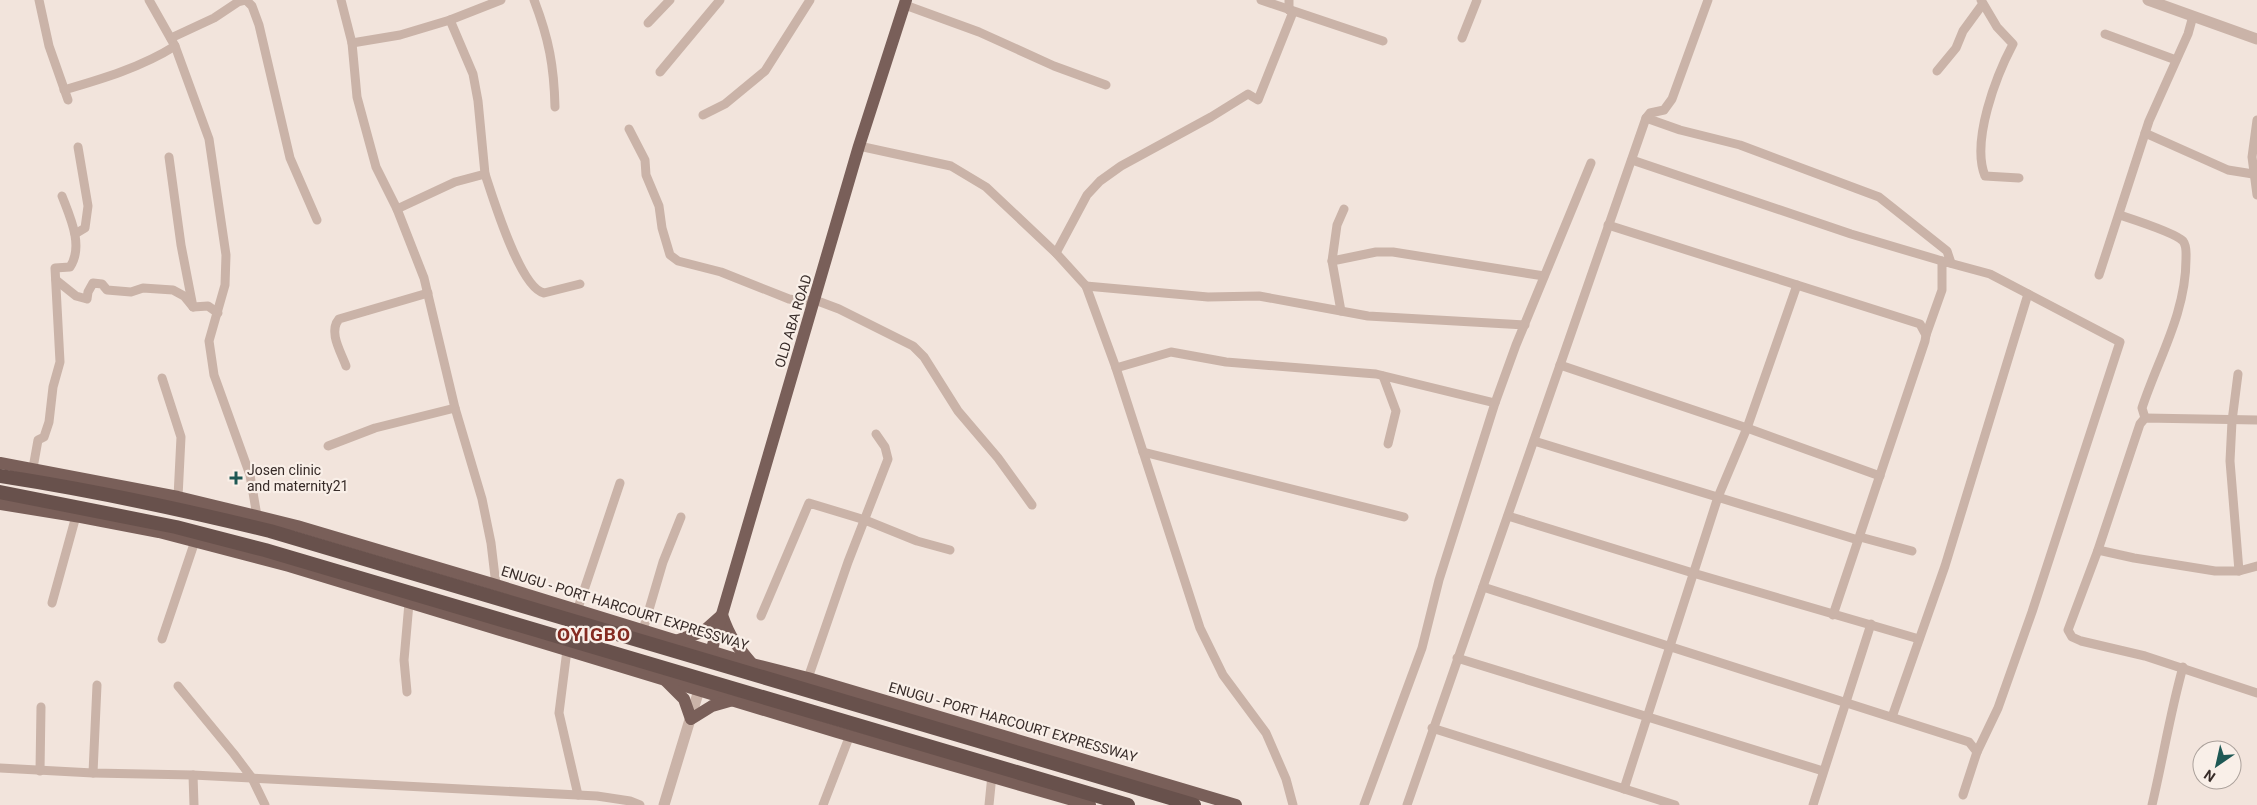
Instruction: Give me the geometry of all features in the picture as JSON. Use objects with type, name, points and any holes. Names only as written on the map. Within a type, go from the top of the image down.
[{"type":"highway","name":"ENUGU - PORT HARCOURT EXPRESSWAY","points":[[0,476],[92,490],[345,547],[1194,805]]},
{"type":"highway","points":[[0,492],[157,523],[265,550],[1128,805]]},
{"type":"main road","name":"OLD ABA ROAD","points":[[711,652],[860,146],[906,3]]},
{"type":"main road","name":"ENUGU - PORT HARCOURT EXPRESSWAY","points":[[0,463],[178,497],[257,516],[345,547],[496,585],[711,652],[808,678],[1236,805]]},
{"type":"main road","points":[[0,504],[76,516],[195,541],[290,566],[664,680],[1090,805]]},
{"type":"main road","points":[[676,641],[704,631],[722,615],[733,642],[752,664]]},
{"type":"main road","points":[[664,680],[684,699],[691,719],[712,706],[733,700]]},
{"type":"street","points":[[39,0],[49,46],[68,100]]},
{"type":"street","points":[[149,0],[173,42],[191,86],[210,148],[226,255],[225,285],[209,341],[214,375],[250,475],[257,516]]},
{"type":"street","points":[[64,90],[103,79],[148,61],[173,42],[238,2],[246,0],[252,6],[259,25],[290,158],[317,220]]},
{"type":"street","points":[[342,0],[352,44],[357,97],[376,167],[397,209],[424,278],[455,408],[482,499],[491,543],[496,585]]},
{"type":"street","points":[[352,44],[400,35],[450,20],[501,0]]},
{"type":"street","points":[[534,0],[542,21],[553,65],[555,107]]},
{"type":"street","points":[[648,22],[670,0]]},
{"type":"street","points":[[660,72],[720,0]]},
{"type":"street","points":[[703,115],[724,104],[765,71],[810,0]]},
{"type":"street","points":[[1261,0],[1382,41]]},
{"type":"street","points":[[1056,253],[1086,195],[1100,181],[1121,166],[1211,117],[1248,94],[1258,100],[1291,11],[1290,0]]},
{"type":"street","points":[[1462,38],[1477,0]]},
{"type":"street","points":[[1409,804],[1432,728],[1508,516],[1646,118],[1650,114],[1668,107],[1708,0]]},
{"type":"street","points":[[2148,0],[2257,39]]},
{"type":"street","points":[[906,3],[979,32],[1054,66],[1106,85]]},
{"type":"street","points":[[1937,71],[1956,48],[1963,31],[1982,3],[1997,27],[2013,44],[2004,62],[1985,115],[1982,138],[1982,169],[1985,176],[2019,178]]},
{"type":"street","points":[[2099,275],[2145,133],[2193,16]]},
{"type":"street","points":[[450,20],[473,74],[478,101],[485,174],[507,236],[524,274],[538,292],[544,293],[580,284]]},
{"type":"street","points":[[2105,34],[2176,60]]},
{"type":"street","points":[[1646,118],[1680,130],[1740,145],[1880,197],[1948,251],[1942,290],[1833,615]]},
{"type":"street","points":[[2257,120],[2253,174],[2257,195]]},
{"type":"street","points":[[629,129],[645,160],[646,175],[659,206],[662,228],[670,255],[678,260],[721,272],[789,299],[801,302],[815,300],[839,309],[913,346],[924,356],[958,412],[998,458],[1032,505]]},
{"type":"street","points":[[2145,133],[2228,170],[2253,174]]},
{"type":"street","points":[[860,146],[951,166],[986,188],[1056,253],[1086,286],[1116,368],[1200,628],[1223,675],[1266,733],[1286,778],[1293,805]]},
{"type":"street","points":[[75,234],[85,228],[88,206],[78,147]]},
{"type":"street","points":[[170,157],[181,245],[194,307]]},
{"type":"street","points":[[1632,160],[1851,234],[1990,274],[2120,342],[2032,612],[1998,708],[1977,752],[1963,795]]},
{"type":"street","points":[[1364,805],[1422,648],[1439,580],[1495,403],[1544,276],[1591,164]]},
{"type":"street","points":[[397,209],[455,182],[485,174]]},
{"type":"street","points":[[33,468],[38,440],[44,437],[48,422],[53,387],[60,362],[55,268],[70,267],[74,261],[75,234],[62,196]]},
{"type":"street","points":[[1342,311],[1332,261],[1337,225],[1344,210]]},
{"type":"street","points":[[2120,215],[2182,240],[2186,247],[2186,275],[2182,297],[2173,328],[2142,408],[2145,418]]},
{"type":"street","points":[[1608,225],[1920,324],[1926,335]]},
{"type":"street","points":[[1332,261],[1376,252],[1393,252],[1544,276]]},
{"type":"street","points":[[56,280],[76,296],[87,299],[88,292],[93,283],[102,284],[107,290],[131,292],[144,288],[173,290],[184,296],[194,307]]},
{"type":"street","points":[[1624,789],[1646,716],[1671,646],[1692,573],[1718,498],[1747,428],[1797,284]]},
{"type":"street","points":[[1086,286],[1208,297],[1259,296],[1386,318],[1525,325]]},
{"type":"street","points":[[346,366],[334,333],[335,325],[339,319],[428,293]]},
{"type":"street","points":[[1892,717],[1945,566],[2028,294]]},
{"type":"street","points":[[194,307],[208,306],[218,313]]},
{"type":"street","points":[[1116,368],[1171,352],[1226,362],[1376,374],[1495,403]]},
{"type":"street","points":[[1560,365],[1747,428],[1880,476]]},
{"type":"street","points":[[2238,374],[2232,421],[2230,462],[2239,571]]},
{"type":"street","points":[[1383,376],[1396,411],[1388,444]]},
{"type":"street","points":[[162,378],[181,437],[178,497]]},
{"type":"street","points":[[328,446],[375,428],[455,408]]},
{"type":"street","points":[[2145,418],[2257,420]]},
{"type":"street","points":[[2145,418],[2140,424],[2098,550],[2068,630],[2072,637],[2081,641],[2146,656],[2257,693]]},
{"type":"street","points":[[808,678],[848,562],[888,459],[885,447],[876,434]]},
{"type":"street","points":[[1534,441],[1718,498],[1859,539],[1912,551]]},
{"type":"street","points":[[1143,452],[1404,517]]},
{"type":"street","points":[[577,611],[620,483]]},
{"type":"street","points":[[761,616],[809,503],[865,520],[917,541],[950,550]]},
{"type":"street","points":[[52,603],[76,516]]},
{"type":"street","points":[[1508,516],[1692,573],[1919,639]]},
{"type":"street","points":[[643,630],[664,562],[681,517]]},
{"type":"street","points":[[162,639],[195,541]]},
{"type":"street","points":[[2098,550],[2134,558],[2215,570],[2239,571],[2257,566]]},
{"type":"street","points":[[1482,587],[1969,742],[1977,752]]},
{"type":"street","points":[[407,692],[404,660],[409,603]]},
{"type":"street","points":[[1813,805],[1844,701],[1870,624]]},
{"type":"street","points":[[567,650],[560,713],[578,795]]},
{"type":"street","points":[[1458,658],[1823,771]]},
{"type":"street","points":[[2152,805],[2161,770],[2171,712],[2183,667]]},
{"type":"street","points":[[93,774],[97,685]]},
{"type":"street","points":[[178,686],[252,778],[265,805]]},
{"type":"street","points":[[664,805],[699,690]]},
{"type":"street","points":[[40,772],[41,707]]},
{"type":"street","points":[[1432,728],[1675,805]]},
{"type":"street","points":[[824,805],[850,735]]},
{"type":"street","points":[[0,768],[40,772],[193,775],[578,795],[622,800],[640,805]]},
{"type":"street","points":[[193,775],[194,805]]},
{"type":"street","points":[[989,805],[992,775]]},
{"type":"place","name":"Josen clinic and maternity21","points":[[236,478]]},
{"type":"district","name":"OYIGBO","points":[[594,634]]}]
